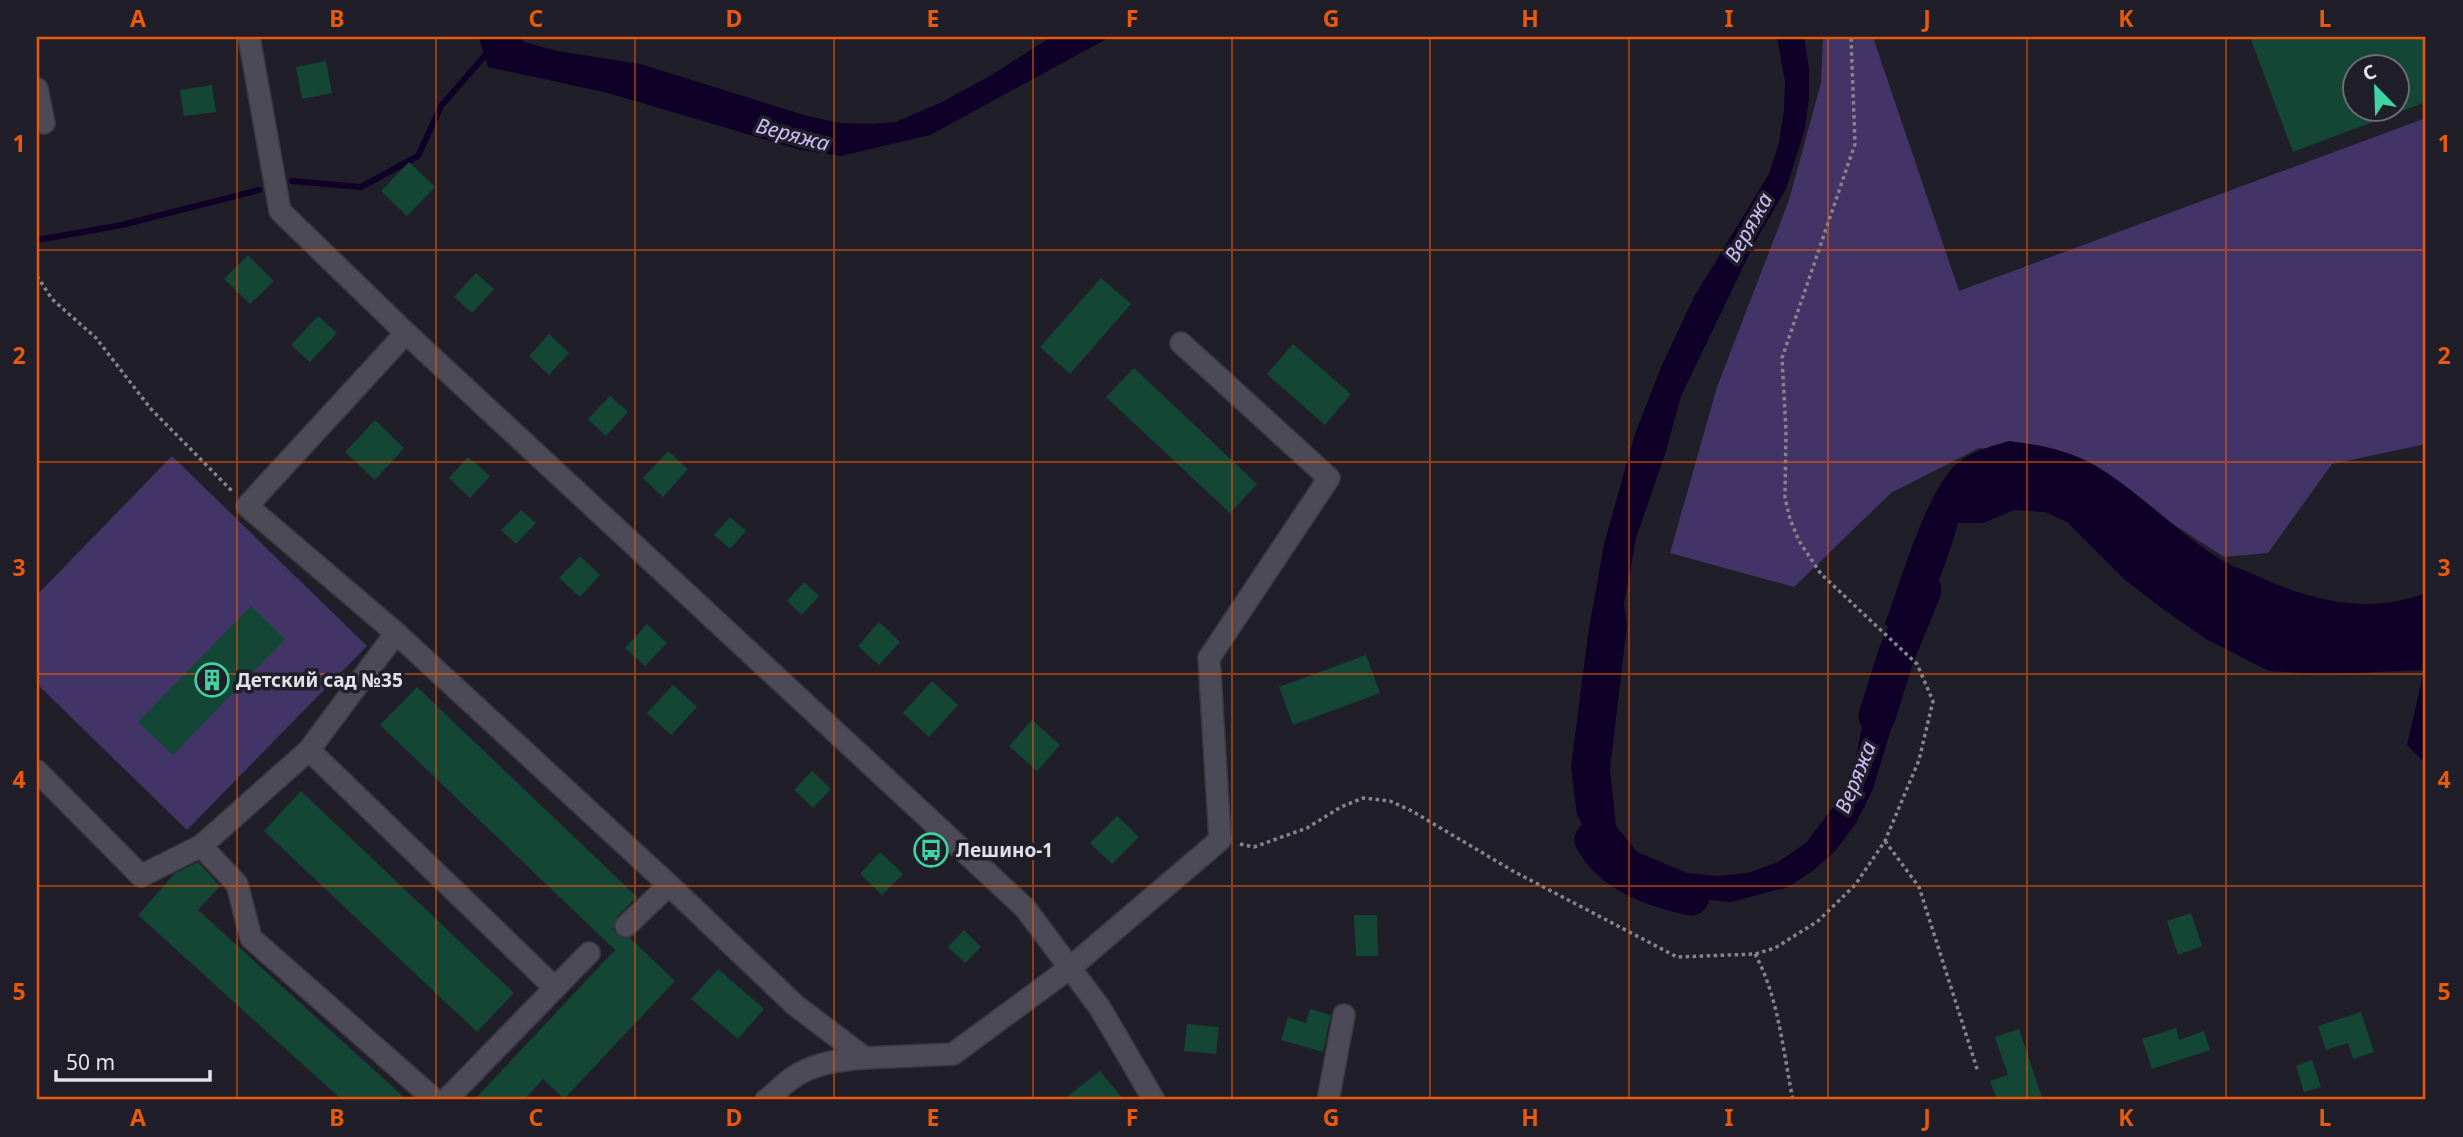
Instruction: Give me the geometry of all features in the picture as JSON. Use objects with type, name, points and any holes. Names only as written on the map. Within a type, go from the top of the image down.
[{"type":"street","points":[[249,37],[280,211],[406,333],[1025,908],[1072,967],[1100,1008],[1154,1100]]},
{"type":"street","points":[[37,89],[44,123]]},
{"type":"street","points":[[406,333],[247,506],[396,633],[795,1005],[864,1059]]},
{"type":"street","points":[[766,1100],[792,1078],[834,1060],[953,1054],[1072,967],[1220,840],[1209,658],[1281,546],[1329,478],[1181,343]]},
{"type":"street","points":[[37,771],[141,876],[201,846],[309,750],[396,633]]},
{"type":"street","points":[[309,750],[555,988]]},
{"type":"street","points":[[201,846],[237,884],[251,938],[435,1100]]},
{"type":"street","points":[[626,926],[669,885]]},
{"type":"street","points":[[446,1100],[589,953]]},
{"type":"street","points":[[1328,1100],[1345,1016]]},
{"type":"path","points":[[1220,840],[1254,847],[1307,828],[1341,807],[1363,798],[1390,801],[1412,811],[1513,871],[1677,957],[1755,954],[1775,948],[1818,921],[1855,885],[1885,841],[1919,760],[1933,701],[1917,664],[1821,574],[1799,541],[1784,498],[1786,431],[1782,358],[1855,144],[1851,37]]},
{"type":"path","points":[[37,276],[52,299],[96,338],[151,409],[247,506]]},
{"type":"path","points":[[1885,841],[1919,887],[1978,1072]]},
{"type":"path","points":[[1755,954],[1766,973],[1772,992],[1793,1100]]},
{"type":"shaded area","points":[[1823,37],[1873,37],[1959,291],[2426,118],[2426,444],[2332,464],[2268,553],[2224,557],[2066,455],[1979,448],[1891,493],[1794,587],[1670,553],[1717,387],[1789,200],[1821,83]]},
{"type":"shaded area","points":[[172,456],[367,646],[187,830],[37,684],[37,595]]},
{"type":"water","points":[[479,37],[520,37],[524,42],[557,51],[640,64],[804,115],[839,123],[873,124],[896,122],[942,102],[990,76],[1051,37],[1110,37],[930,135],[841,156],[801,150],[608,93],[488,67]]},
{"type":"water","points":[[1777,37],[1804,37],[1809,68],[1805,129],[1786,189],[1756,240],[1681,396],[1665,454],[1636,538],[1624,604],[1627,625],[1610,769],[1616,826],[1637,852],[1687,873],[1718,876],[1748,873],[1778,862],[1806,843],[1842,795],[1856,757],[1865,713],[1882,662],[1906,679],[1873,789],[1856,823],[1835,851],[1814,870],[1788,887],[1731,902],[1691,898],[1647,884],[1602,860],[1577,815],[1571,767],[1588,635],[1604,544],[1635,434],[1662,365],[1694,297],[1769,174],[1779,143],[1785,81]]},
{"type":"water","points":[[2009,441],[2058,450],[2093,464],[2218,558],[2278,585],[2319,598],[2361,604],[2404,600],[2426,593],[2426,764],[2407,745],[2424,670],[2325,674],[2269,671],[2206,639],[2163,609],[2124,579],[2067,522],[2045,512],[2014,510],[1983,523],[1958,523],[1938,584],[1911,642],[1885,624],[1925,514],[1947,474],[1970,455]]},
{"type":"building","points":[[2250,37],[2426,37],[2426,102],[2410,108],[2410,52],[2340,52],[2340,122],[2373,122],[2293,152]]},
{"type":"building","points":[[326,61],[332,93],[302,99],[296,67]]},
{"type":"building","points":[[212,85],[216,112],[184,116],[180,90]]},
{"type":"building","points":[[409,162],[435,187],[407,216],[381,191]]},
{"type":"building","points":[[248,255],[274,281],[250,304],[224,279]]},
{"type":"building","points":[[476,273],[494,289],[472,313],[454,297]]},
{"type":"building","points":[[1101,278],[1131,304],[1070,374],[1040,347]]},
{"type":"building","points":[[318,316],[337,333],[310,362],[291,345]]},
{"type":"building","points":[[549,334],[569,353],[549,375],[529,356]]},
{"type":"building","points":[[1293,344],[1351,394],[1325,425],[1267,374]]},
{"type":"building","points":[[1134,368],[1257,484],[1230,513],[1106,397]]},
{"type":"building","points":[[610,396],[628,412],[606,436],[588,419]]},
{"type":"building","points":[[375,420],[404,448],[375,480],[345,452]]},
{"type":"building","points":[[668,451],[688,469],[663,497],[643,478]]},
{"type":"building","points":[[468,457],[490,476],[470,498],[449,478]]},
{"type":"building","points":[[521,510],[536,523],[516,544],[501,530]]},
{"type":"building","points":[[730,517],[746,531],[730,549],[714,535]]},
{"type":"building","points":[[580,556],[600,575],[580,597],[559,578]]},
{"type":"building","points":[[804,582],[819,596],[802,615],[787,601]]},
{"type":"building","name":"Детский сад №35","points":[[251,606],[285,639],[173,755],[138,722]]},
{"type":"building","points":[[879,622],[900,642],[879,665],[858,646]]},
{"type":"building","points":[[647,624],[667,643],[645,666],[625,648]]},
{"type":"building","points":[[1366,655],[1380,693],[1293,725],[1279,687]]},
{"type":"building","points":[[932,681],[958,705],[929,737],[903,713]]},
{"type":"building","points":[[673,685],[697,707],[671,735],[647,713]]},
{"type":"building","points":[[417,687],[637,897],[617,917],[613,930],[622,938],[630,938],[675,981],[564,1099],[543,1079],[524,1100],[474,1100],[615,950],[380,725]]},
{"type":"building","points":[[1032,720],[1060,745],[1037,771],[1009,746]]},
{"type":"building","points":[[812,771],[831,789],[813,808],[794,790]]},
{"type":"building","points":[[301,791],[514,993],[477,1032],[264,831]]},
{"type":"building","points":[[1117,816],[1139,837],[1112,864],[1090,843]]},
{"type":"building","points":[[880,852],[903,874],[882,895],[860,874]]},
{"type":"building","points":[[198,862],[220,886],[198,910],[407,1100],[342,1100],[138,915],[175,873]]},
{"type":"building","points":[[2191,913],[2202,946],[2178,955],[2167,921]]},
{"type":"building","points":[[1354,915],[1377,915],[1378,956],[1356,956]]},
{"type":"building","points":[[964,930],[981,947],[965,963],[948,947]]},
{"type":"building","points":[[718,969],[764,1009],[738,1039],[691,999]]},
{"type":"building","points":[[1310,1009],[1331,1015],[1323,1052],[1281,1040],[1288,1017],[1306,1023]]},
{"type":"building","points":[[2361,1012],[2374,1052],[2353,1059],[2348,1043],[2326,1050],[2318,1026]]},
{"type":"building","points":[[1187,1024],[1219,1027],[1216,1054],[1184,1051]]},
{"type":"building","points":[[2176,1028],[2179,1040],[2204,1031],[2210,1050],[2152,1069],[2142,1039]]},
{"type":"building","points":[[2019,1029],[2043,1100],[1997,1100],[1990,1081],[2008,1075],[1995,1037]]},
{"type":"building","points":[[2312,1060],[2321,1087],[2304,1092],[2296,1066]]},
{"type":"building","points":[[1100,1071],[1124,1100],[1063,1100]]},
{"type":"waterway","points":[[292,181],[361,187],[418,156],[441,106],[488,52]]},
{"type":"waterway","points":[[37,240],[122,225],[259,190]]},
{"type":"waterway","name":"Веряжа","points":[[1877,716],[1896,656],[1923,590]]},
{"type":"waterway","name":"Веряжа","points":[[1593,840],[1611,863],[1636,879],[1691,897]]},
{"type":"place","name":"Детский сад №35","points":[[212,680]]},
{"type":"place","name":"Лешино-1","points":[[931,850]]}]
